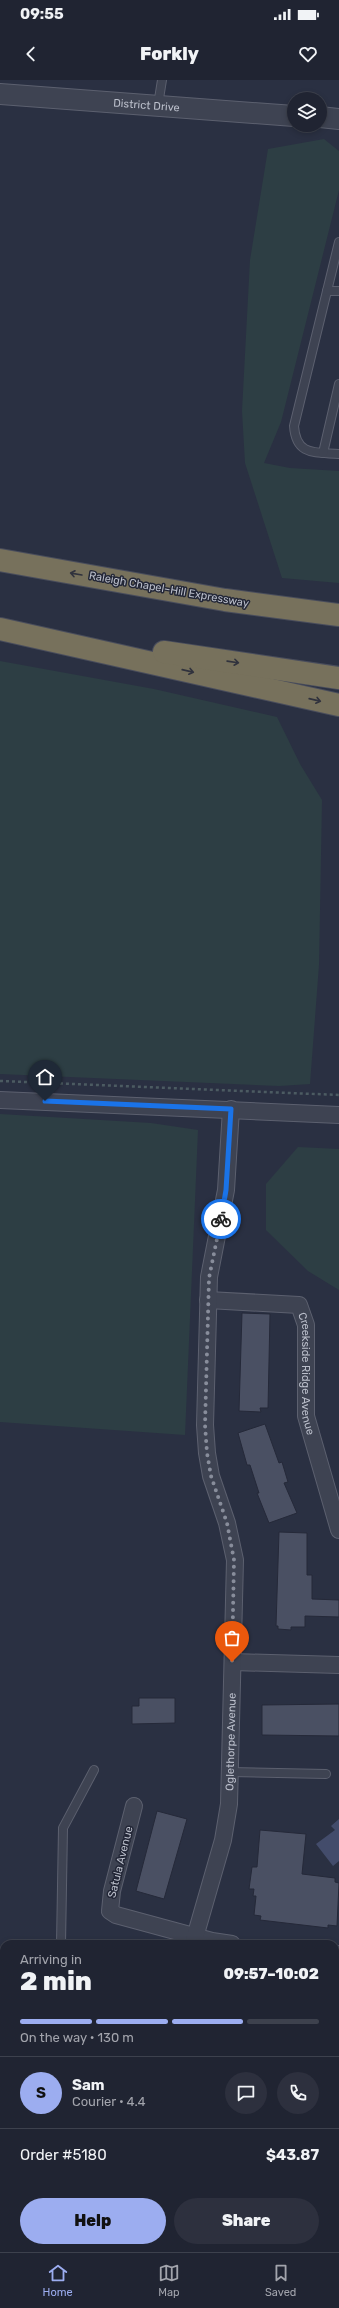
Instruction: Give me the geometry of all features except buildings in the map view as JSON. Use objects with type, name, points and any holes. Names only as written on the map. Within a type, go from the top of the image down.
[{"type":"highway","name":"Raleigh Chapel–Hill Expressway","points":[[0,560],[225,600],[339,615]]},
{"type":"highway","points":[[225,600],[339,602]]},
{"type":"highway","points":[[0,629],[339,678]]},
{"type":"highway","points":[[0,629],[339,705]]},
{"type":"street","name":"District Drive","points":[[0,94],[287,115]]},
{"type":"street","points":[[327,118],[339,119]]},
{"type":"street","points":[[0,1100],[231,1109],[339,1115]]},
{"type":"street","name":"Oglethorpe Avenue","points":[[193,1940],[223,1840],[229,1804],[234,1560],[227,1523],[211,1476],[206,1446],[205,1425],[209,1278],[226,1190],[231,1109]]},
{"type":"street","name":"Creekside Ridge Avenue","points":[[208,1300],[299,1305],[306,1325],[306,1416],[339,1530]]},
{"type":"street","points":[[232,1662],[339,1665]]},
{"type":"street","name":"Satula Avenue","points":[[134,1806],[109,1903],[110,1911],[116,1915],[193,1940]]},
{"type":"lane","points":[[158,105],[162,80]]},
{"type":"lane","points":[[339,242],[338,254],[327,291],[294,426],[295,435],[299,444],[312,452],[339,454]]},
{"type":"lane","points":[[327,291],[339,291]]},
{"type":"lane","points":[[323,453],[339,384]]},
{"type":"lane","points":[[61,1940],[63,1828],[94,1770]]},
{"type":"lane","points":[[230,1772],[326,1774]]},
{"type":"path","points":[[0,1081],[339,1095]]},
{"type":"shaded area","points":[[324,139],[339,151],[339,190],[281,422],[264,463],[290,468],[339,471],[339,583],[282,578],[245,463],[242,411],[250,260],[268,149]]},
{"type":"shaded area","points":[[0,661],[154,689],[277,717],[300,764],[322,800],[319,965],[310,1084],[279,1086],[0,1074]]},
{"type":"shaded area","points":[[0,1114],[151,1123],[198,1130],[185,1435],[0,1422]]},
{"type":"shaded area","points":[[298,1147],[339,1149],[339,1290],[308,1271],[266,1230],[266,1184]]},
{"type":"water","points":[[339,1819],[339,1861],[333,1866],[316,1844],[335,1830],[331,1826]]},
{"type":"way so far","points":[[221,1219],[214,1247],[209,1278],[205,1425],[207,1453],[211,1476],[227,1523],[234,1560],[235,1580],[232,1662]]},
{"type":"route","points":[[45,1101],[231,1109],[228,1174],[221,1219]]}]
